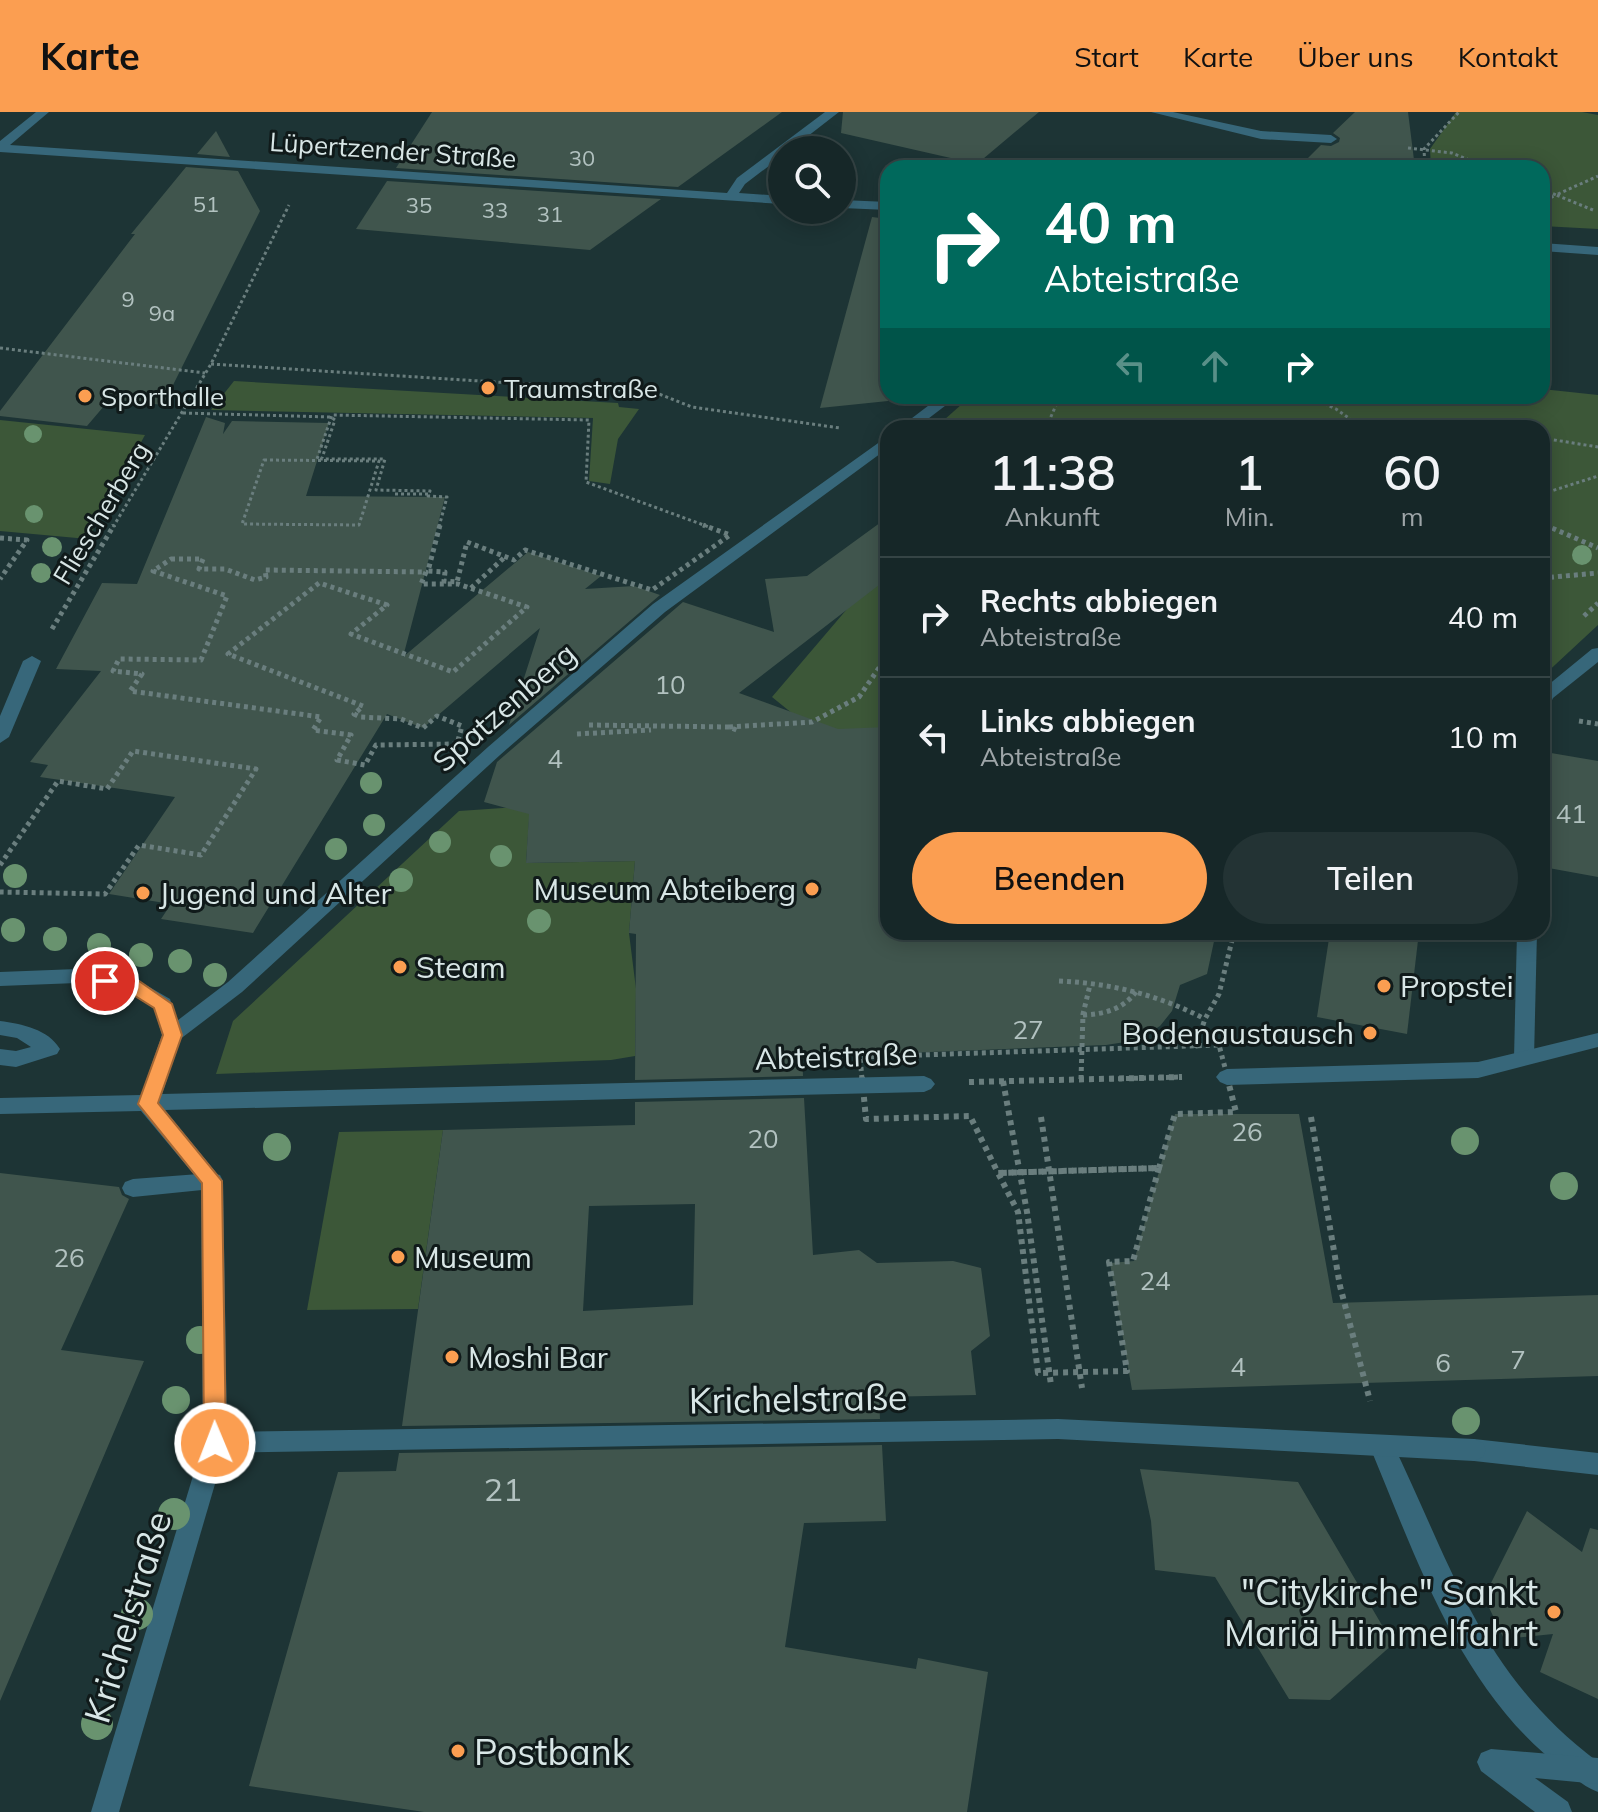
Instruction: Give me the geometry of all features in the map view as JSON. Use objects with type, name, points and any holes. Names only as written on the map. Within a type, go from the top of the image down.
[{"type":"street","points":[[0,148],[43,112]]},
{"type":"street","points":[[801,136],[833,112]]},
{"type":"street","points":[[1157,112],[1261,135],[1331,139]]},
{"type":"street","name":"Lüpertzender Straße","points":[[0,148],[768,199]]},
{"type":"street","points":[[730,197],[741,181],[768,161]]},
{"type":"street","points":[[856,205],[880,206]]},
{"type":"street","points":[[1550,248],[1598,251]]},
{"type":"street","points":[[917,420],[940,404]]},
{"type":"street","name":"Spatzenberg","points":[[172,1035],[235,987],[494,751],[659,608],[880,447]]},
{"type":"street","points":[[1550,692],[1598,653]]},
{"type":"street","points":[[0,737],[32,661]]},
{"type":"street","points":[[1524,1058],[1527,940]]},
{"type":"street","points":[[0,979],[77,976],[132,986],[163,1004],[172,1035],[148,1104],[212,1181]]},
{"type":"street","points":[[0,1028],[22,1031],[50,1049],[16,1059],[0,1057]]},
{"type":"street","points":[[1220,1077],[1478,1070],[1598,1040]]},
{"type":"street","name":"Abteistraße","points":[[0,1106],[924,1084]]},
{"type":"street","points":[[133,1188],[212,1181]]},
{"type":"street","name":"Krichelstraße","points":[[105,1812],[215,1443],[212,1181]]},
{"type":"street","name":"Krichelstraße","points":[[215,1443],[1088,1431],[1474,1450],[1598,1464]]},
{"type":"street","points":[[1382,1447],[1438,1576],[1478,1657],[1541,1734],[1592,1772]]},
{"type":"street","points":[[1558,1812],[1491,1762],[1592,1772]]},
{"type":"path","points":[[1425,160],[1424,149],[1459,112]]},
{"type":"path","points":[[1408,148],[1452,153],[1469,160]]},
{"type":"path","name":"Fliescherberg","points":[[32,661],[211,364],[307,168]]},
{"type":"path","points":[[1550,198],[1598,176]]},
{"type":"path","points":[[1550,192],[1598,212]]},
{"type":"path","points":[[0,348],[205,373]]},
{"type":"path","points":[[211,364],[654,392],[692,407],[843,429]]},
{"type":"path","points":[[1325,404],[1352,420]]},
{"type":"path","points":[[182,413],[589,420],[586,482],[730,535],[652,590],[525,550],[514,560],[467,542],[457,582],[444,581],[445,572],[428,571],[447,497],[370,494]]},
{"type":"path","points":[[331,417],[317,459],[321,460],[379,461],[359,525],[242,524],[264,460],[321,460],[385,459],[376,490],[430,491],[429,494]]},
{"type":"path","points":[[1550,439],[1598,447]]},
{"type":"path","points":[[1550,491],[1598,476]]},
{"type":"path","points":[[1550,527],[1598,548]]},
{"type":"path","points":[[0,538],[27,540],[0,579]]},
{"type":"path","points":[[471,588],[506,556]]},
{"type":"path","points":[[171,559],[203,559],[199,569],[225,569],[255,580],[266,577],[265,570],[426,572],[421,584],[458,584],[471,588],[527,607],[453,672],[351,634],[387,605],[319,583],[228,654],[363,706],[354,714],[360,717],[401,719],[423,728],[437,716],[462,726],[457,744],[376,745],[365,765],[337,760],[351,735],[313,730],[321,717],[130,691],[142,674],[113,671],[119,659],[201,660],[227,596],[153,571],[171,559]]},
{"type":"path","points":[[1550,577],[1598,573]]},
{"type":"path","points":[[574,734],[812,722],[859,697],[880,666]]},
{"type":"path","points":[[583,725],[664,728]]},
{"type":"path","points":[[729,727],[739,731]]},
{"type":"path","points":[[0,865],[58,781],[107,789],[133,751],[256,769],[201,855],[139,845],[105,894],[0,892]]},
{"type":"path","points":[[1192,1056],[1205,1019],[1219,994],[1232,940]]},
{"type":"path","points":[[1059,981],[1079,981],[1175,1002],[1205,1019]]},
{"type":"path","points":[[1081,1079],[1083,1015],[1090,985]]},
{"type":"path","points":[[1083,1015],[1115,1010],[1131,1000],[1136,992]]},
{"type":"path","points":[[1219,1045],[1220,1077],[1236,1112],[1175,1114],[1133,1261],[1109,1262],[1127,1371],[1038,1373],[1018,1212],[970,1116],[866,1119],[860,1057],[1196,1046],[1219,1045]]},
{"type":"path","name":"Abteistraße","points":[[924,1084],[1185,1077],[1189,1066]]},
{"type":"path","points":[[1003,1081],[1049,1373]]},
{"type":"path","points":[[1311,1115],[1340,1286],[1382,1447]]},
{"type":"path","points":[[1041,1117],[1088,1431]]},
{"type":"path","points":[[998,1173],[1159,1168]]},
{"type":"green space","points":[[1456,112],[1582,112],[1598,115],[1598,229],[1550,226],[1550,160],[1431,160],[1430,149]]},
{"type":"green space","points":[[234,381],[618,403],[619,407],[639,409],[618,439],[610,484],[589,481],[593,418],[211,410]]},
{"type":"green space","points":[[1550,390],[1598,395],[1598,625],[1550,670],[1550,420],[944,420],[962,404],[1550,404]]},
{"type":"green space","points":[[0,420],[145,435],[88,539],[0,531]]},
{"type":"green space","points":[[880,570],[880,729],[791,730],[793,714],[772,697]]},
{"type":"green space","points":[[530,806],[526,863],[635,861],[629,933],[636,989],[635,1056],[611,1060],[216,1074],[233,1021],[459,811]]},
{"type":"green space","points":[[443,1130],[418,1309],[307,1310],[339,1132]]},
{"type":"building","points":[[432,112],[782,112],[678,187],[396,168]]},
{"type":"building","points":[[843,112],[1039,112],[982,160],[959,160],[841,133]]},
{"type":"building","points":[[1355,112],[1408,112],[1414,160],[1306,160],[1321,145],[1331,146],[1339,142],[1340,138],[1333,133]]},
{"type":"building","points":[[216,131],[230,157],[197,154]]},
{"type":"building","points":[[186,167],[238,171],[260,211],[163,405],[110,399],[87,426],[0,416],[0,411],[135,234],[131,234]]},
{"type":"building","points":[[387,181],[661,199],[590,250],[356,229]]},
{"type":"building","points":[[872,217],[880,218],[880,402],[820,408]]},
{"type":"building","points":[[206,417],[225,423],[223,434],[232,421],[329,423],[306,496],[445,497],[403,657],[528,552],[601,576],[585,589],[634,586],[660,595],[509,725],[540,628],[423,728],[387,714],[253,933],[161,919],[171,904],[109,894],[175,797],[40,777],[48,765],[30,762],[101,671],[56,669],[102,583],[137,584]]},
{"type":"building","points":[[880,523],[880,584],[739,693],[838,729],[880,727],[880,940],[1214,940],[1207,974],[1180,985],[1172,1011],[1160,1026],[1138,1040],[1106,1045],[905,1053],[802,1052],[803,1076],[635,1080],[636,934],[629,933],[635,861],[526,863],[529,814],[484,802],[497,762],[683,602],[774,632],[765,579],[807,576]]},
{"type":"building","points":[[1551,753],[1598,761],[1598,877],[1550,868]]},
{"type":"building","name":"Propstei","points":[[1329,940],[1418,940],[1407,1034],[1317,1017]]},
{"type":"building","points":[[804,1098],[813,1255],[859,1250],[877,1263],[953,1261],[981,1268],[990,1336],[971,1351],[976,1395],[879,1397],[880,1419],[402,1426],[443,1130],[635,1125],[635,1102]],"holes":[[[695,1204],[693,1305],[583,1311],[589,1206]]]},
{"type":"building","points":[[1175,1114],[1299,1114],[1333,1303],[1598,1295],[1598,1376],[1132,1390],[1110,1263],[1134,1261]]},
{"type":"building","points":[[0,1173],[119,1187],[122,1195],[129,1199],[61,1350],[144,1361],[0,1701]]},
{"type":"building","points":[[882,1445],[886,1521],[804,1523],[785,1647],[916,1669],[918,1658],[988,1672],[967,1812],[424,1812],[249,1786],[338,1472],[396,1471],[399,1453]]},
{"type":"building","points":[[1140,1469],[1298,1482],[1393,1644],[1330,1700],[1289,1699],[1215,1577],[1155,1570],[1151,1521]]},
{"type":"building","name":"\"Citykirche\" Sankt Mariä Himmelfahrt","points":[[1527,1511],[1582,1552],[1590,1528],[1598,1530],[1598,1699],[1540,1672],[1553,1634],[1504,1639],[1484,1597]]},
{"type":"place","name":"Traumstraße","points":[[488,388]]},
{"type":"place","name":"Sporthalle","points":[[85,396]]},
{"type":"place","name":"Museum Abteiberg","points":[[812,889]]},
{"type":"place","name":"Jugend und Alter","points":[[143,893]]},
{"type":"place","name":"Steam","points":[[400,967]]},
{"type":"place","name":"Propstei","points":[[1384,986]]},
{"type":"place","name":"Bodenaustausch","points":[[1370,1033]]},
{"type":"place","name":"Museum","points":[[398,1257]]},
{"type":"place","name":"Moshi Bar","points":[[452,1357]]},
{"type":"place","name":"\"Citykirche\" Sankt Mariä Himmelfahrt","points":[[1554,1612]]},
{"type":"place","name":"Postbank","points":[[458,1751]]},
{"type":"route","points":[[105,981],[132,986],[163,1004],[172,1035],[148,1104],[212,1181],[215,1443]]}]
